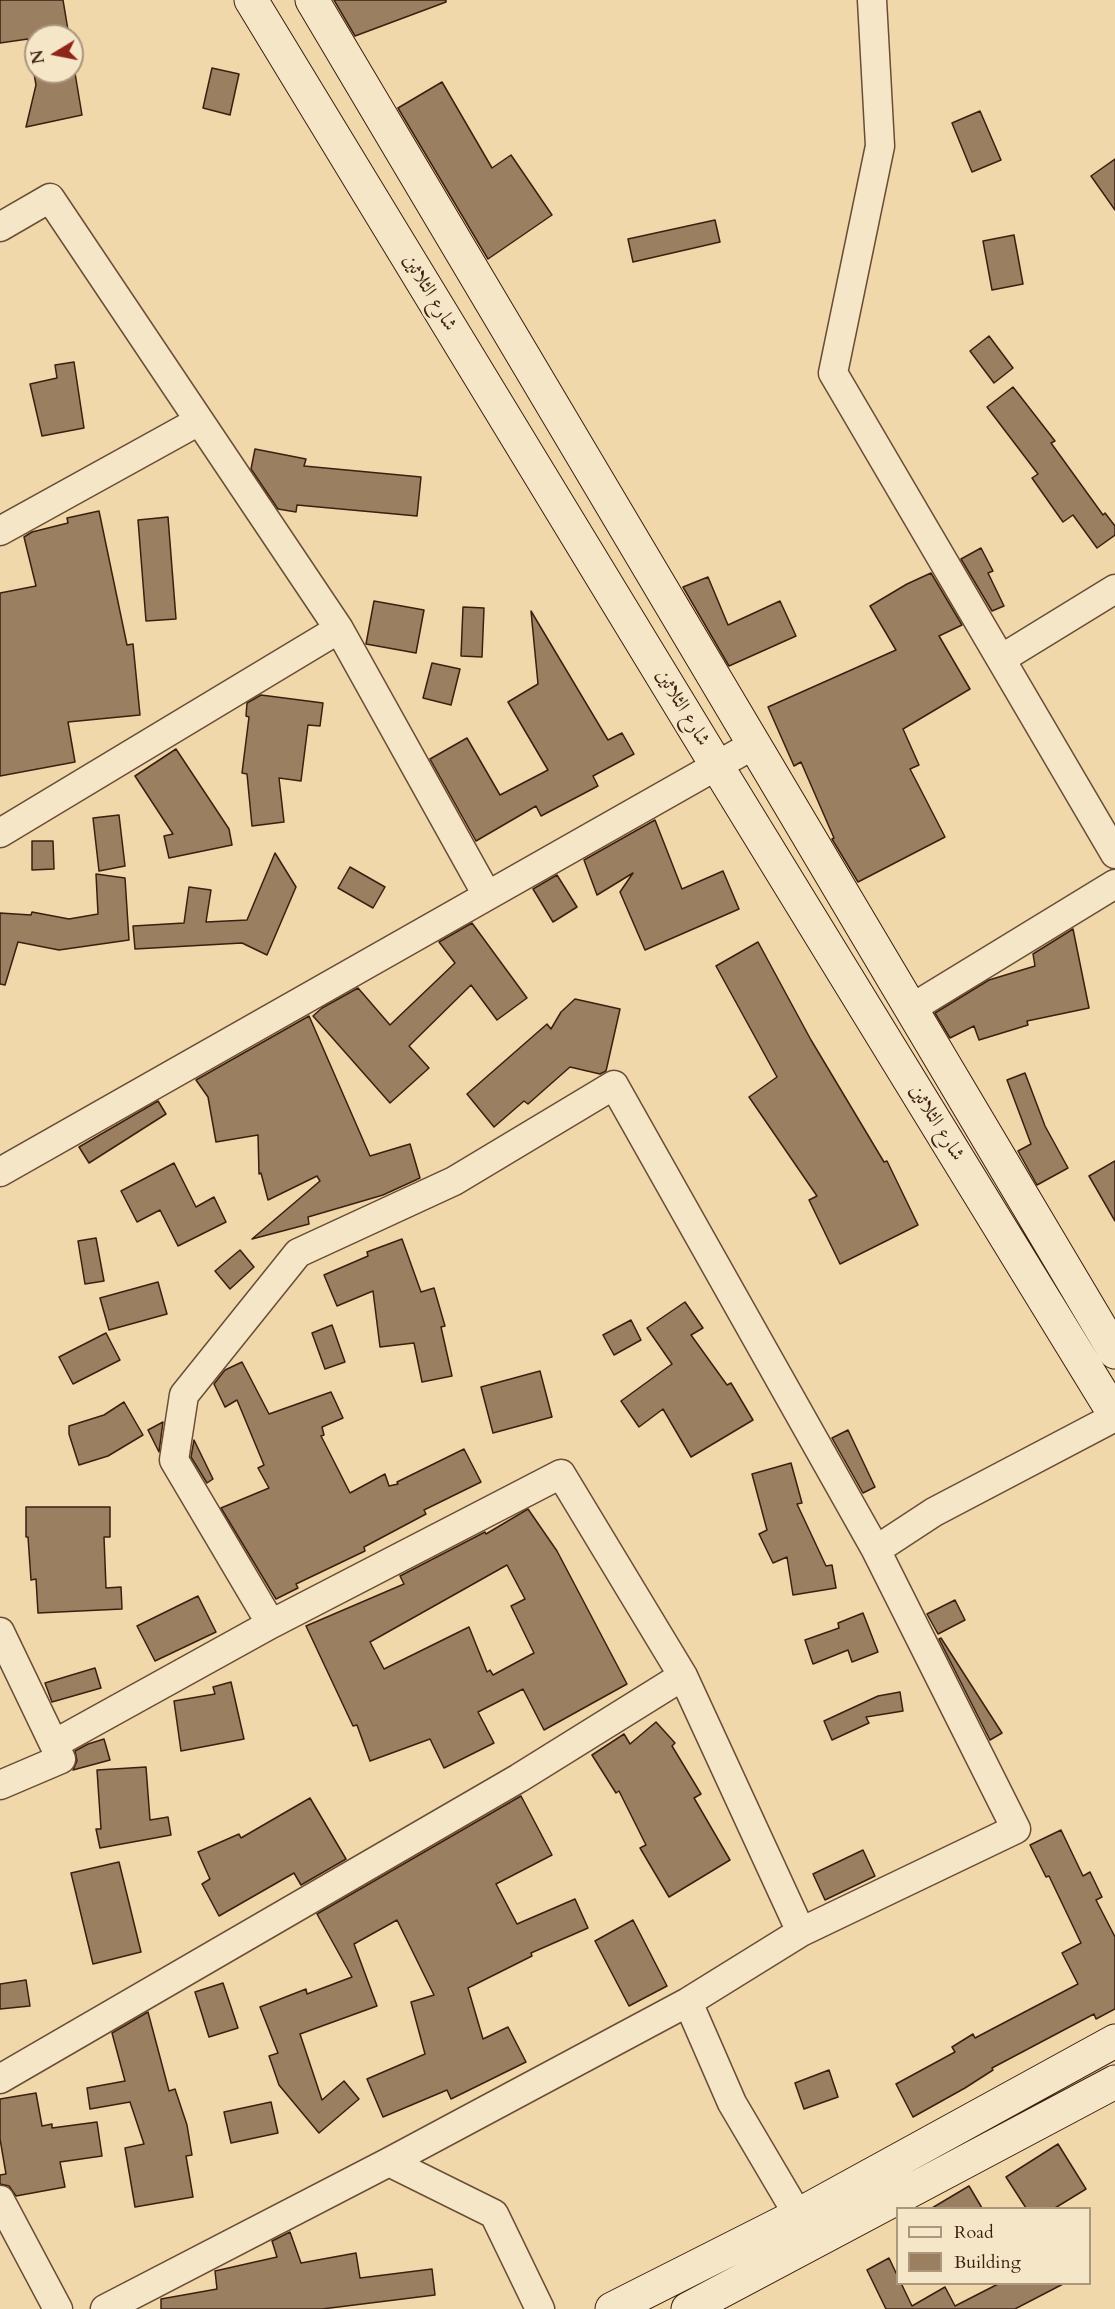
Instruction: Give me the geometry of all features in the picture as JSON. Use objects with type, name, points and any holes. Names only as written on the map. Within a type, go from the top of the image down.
[{"type":"street","name":"شارع الثلاثين","points":[[251,0],[1115,1416]]},
{"type":"street","name":"شارع الثلاثين","points":[[312,0],[1115,1352]]},
{"type":"street","points":[[872,0],[880,146],[833,373],[1115,854]]},
{"type":"street","points":[[0,227],[50,198],[339,629],[487,895]]},
{"type":"street","points":[[0,531],[200,421]]},
{"type":"street","points":[[1001,659],[1115,589]]},
{"type":"street","points":[[0,832],[339,629]]},
{"type":"street","points":[[0,1172],[755,744]]},
{"type":"street","points":[[912,1008],[1115,884]]},
{"type":"street","points":[[105,2309],[389,2162],[688,2002],[801,1932],[1016,1828],[876,1550],[614,1084],[454,1181],[298,1253],[184,1395],[174,1460],[270,1624]]},
{"type":"street","points":[[876,1550],[934,1512],[1115,1416]]},
{"type":"street","points":[[54,1744],[270,1624],[561,1474],[683,1676],[801,1932]]},
{"type":"street","points":[[0,1632],[61,1759],[0,1785]]},
{"type":"street","points":[[0,2079],[519,1778],[683,1676]]},
{"type":"street","points":[[688,2002],[732,2103],[798,2215]]},
{"type":"street","points":[[612,2309],[798,2215],[1115,2041]]},
{"type":"street","points":[[688,2309],[1115,2082]]},
{"type":"street","points":[[389,2162],[494,2214],[540,2309]]},
{"type":"street","points":[[0,2200],[58,2309]]},
{"type":"building","points":[[0,0],[63,0],[67,24],[24,24],[24,40],[0,43]]},
{"type":"building","points":[[334,0],[446,0],[446,2],[355,36]]},
{"type":"building","points":[[212,68],[239,74],[230,115],[203,108]]},
{"type":"building","points":[[442,82],[492,168],[511,155],[552,215],[488,259],[398,108]]},
{"type":"building","points":[[77,84],[82,115],[26,127],[36,85]]},
{"type":"building","points":[[980,111],[1001,160],[972,172],[952,123]]},
{"type":"building","points":[[1115,159],[1115,210],[1091,176]]},
{"type":"building","points":[[715,220],[720,242],[633,262],[628,239]]},
{"type":"building","points":[[1014,235],[1023,284],[992,290],[983,241]]},
{"type":"building","points":[[989,336],[1013,368],[994,383],[970,351]]},
{"type":"building","points":[[74,362],[84,428],[42,436],[30,384],[57,378],[55,365]]},
{"type":"building","points":[[1013,387],[1055,441],[1051,443],[1103,515],[1105,513],[1115,526],[1115,535],[1097,548],[1073,515],[1063,522],[1032,478],[1038,474],[987,407]]},
{"type":"building","points":[[255,449],[306,459],[304,466],[421,477],[417,516],[297,505],[296,512],[278,509],[251,469]]},
{"type":"building","points":[[99,511],[127,645],[133,644],[140,715],[68,722],[75,762],[0,776],[0,593],[36,586],[24,537],[32,532],[68,523],[67,518]]},
{"type":"building","points":[[168,517],[176,619],[146,621],[138,520]]},
{"type":"building","points":[[981,548],[993,571],[988,573],[1004,606],[992,611],[961,559]]},
{"type":"building","points":[[931,573],[962,625],[939,636],[970,689],[903,729],[919,765],[910,769],[945,837],[858,882],[832,839],[834,838],[801,762],[794,766],[768,707],[896,650],[870,606]]},
{"type":"building","points":[[708,577],[728,625],[780,601],[796,636],[729,666],[683,587]]},
{"type":"building","points":[[374,601],[424,610],[416,653],[366,644]]},
{"type":"building","points":[[463,607],[484,608],[482,657],[461,656]]},
{"type":"building","points":[[531,611],[608,740],[622,733],[634,754],[593,776],[598,786],[541,816],[536,806],[476,841],[430,759],[467,738],[500,795],[548,770],[508,702],[538,684]]},
{"type":"building","points":[[432,663],[460,669],[451,705],[423,698]]},
{"type":"building","points":[[261,695],[323,703],[320,726],[308,725],[301,781],[279,778],[284,822],[252,826],[247,774],[242,773],[249,717],[246,716],[247,703]]},
{"type":"building","points":[[176,749],[229,829],[232,845],[169,858],[164,836],[173,834],[135,776]]},
{"type":"building","points":[[119,815],[125,866],[99,871],[93,818]]},
{"type":"building","points":[[655,820],[682,889],[723,871],[739,909],[645,950],[620,892],[633,873],[597,895],[584,860]]},
{"type":"building","points":[[32,841],[53,841],[54,869],[32,870]]},
{"type":"building","points":[[275,853],[296,887],[267,955],[242,943],[135,949],[133,926],[184,923],[189,887],[211,890],[206,922],[247,920]]},
{"type":"building","points":[[350,867],[385,887],[373,908],[338,888]]},
{"type":"building","points":[[96,874],[125,878],[129,940],[59,950],[18,942],[5,985],[0,984],[0,913],[31,915],[32,912],[69,919],[98,914]]},
{"type":"building","points":[[557,875],[577,907],[553,922],[533,889]]},
{"type":"building","points":[[472,923],[527,998],[497,1020],[471,985],[409,1046],[429,1068],[390,1103],[313,1016],[322,1008],[358,988],[390,1025],[455,963],[439,942]]},
{"type":"building","points":[[1073,929],[1089,1008],[1027,1021],[1028,1025],[979,1040],[974,1026],[950,1038],[935,1013],[989,980],[1035,966],[1033,954]]},
{"type":"building","points":[[758,942],[811,1040],[884,1162],[887,1161],[918,1225],[840,1264],[809,1200],[817,1196],[749,1097],[777,1077],[716,966]]},
{"type":"building","points":[[575,999],[620,1009],[606,1071],[600,1074],[570,1067],[528,1104],[524,1101],[494,1127],[467,1094],[547,1024],[551,1029],[561,1012]]},
{"type":"building","points":[[309,1016],[370,1156],[410,1144],[420,1178],[383,1195],[308,1217],[309,1224],[252,1239],[320,1181],[317,1176],[268,1200],[261,1173],[259,1174],[258,1135],[216,1142],[208,1097],[196,1080]]},
{"type":"building","points":[[1025,1073],[1045,1126],[1068,1168],[1037,1185],[1018,1151],[1031,1144],[1007,1080]]},
{"type":"building","points":[[158,1101],[166,1114],[89,1163],[79,1147]]},
{"type":"building","points":[[1115,1161],[1115,1221],[1089,1176]]},
{"type":"building","points":[[174,1163],[196,1207],[214,1197],[226,1222],[178,1246],[160,1210],[137,1222],[121,1191]]},
{"type":"building","points":[[96,1238],[104,1281],[85,1284],[78,1241]]},
{"type":"building","points":[[402,1239],[421,1292],[434,1288],[445,1326],[441,1327],[452,1376],[422,1382],[414,1343],[380,1347],[373,1291],[337,1306],[324,1275],[368,1256],[367,1252]]},
{"type":"building","points":[[240,1250],[254,1267],[230,1289],[215,1271]]},
{"type":"building","points":[[158,1282],[167,1314],[109,1330],[100,1298]]},
{"type":"building","points":[[685,1302],[703,1328],[691,1335],[727,1385],[731,1383],[753,1420],[691,1457],[663,1409],[639,1427],[621,1401],[672,1364],[647,1328]]},
{"type":"building","points":[[631,1320],[641,1340],[614,1355],[603,1335]]},
{"type":"building","points":[[332,1325],[345,1362],[325,1369],[312,1333]]},
{"type":"building","points":[[106,1333],[120,1360],[73,1384],[59,1357]]},
{"type":"building","points":[[242,1362],[269,1414],[331,1392],[343,1418],[322,1427],[324,1435],[321,1436],[350,1493],[385,1474],[389,1486],[398,1484],[397,1482],[464,1449],[481,1482],[424,1510],[426,1514],[364,1547],[365,1551],[296,1584],[298,1588],[276,1599],[221,1508],[269,1488],[258,1468],[264,1465],[237,1400],[225,1407],[214,1384],[225,1370]]},
{"type":"building","points":[[540,1371],[552,1417],[493,1433],[481,1387]]},
{"type":"building","points":[[124,1402],[143,1435],[108,1456],[79,1465],[69,1434],[69,1426],[104,1415]]},
{"type":"building","points":[[163,1422],[159,1452],[148,1430]]},
{"type":"building","points":[[848,1430],[875,1487],[863,1493],[832,1438]]},
{"type":"building","points":[[194,1440],[213,1479],[207,1483],[191,1457]]},
{"type":"building","points":[[791,1463],[802,1503],[797,1504],[826,1566],[832,1565],[836,1588],[793,1595],[787,1557],[773,1563],[759,1534],[767,1530],[752,1474]]},
{"type":"building","points":[[26,1507],[110,1507],[110,1537],[104,1537],[106,1588],[121,1587],[122,1609],[38,1613],[36,1579],[31,1580],[28,1537],[26,1537]]},
{"type":"building","points":[[528,1509],[557,1551],[627,1684],[544,1730],[523,1689],[478,1712],[494,1743],[444,1768],[430,1739],[370,1761],[357,1725],[353,1726],[306,1626],[404,1584],[400,1576],[485,1532],[486,1534]],"holes":[[[507,1565],[525,1599],[511,1606],[534,1653],[493,1675],[490,1670],[487,1672],[469,1627],[384,1669],[370,1642]]]},
{"type":"building","points":[[198,1596],[216,1632],[155,1661],[137,1626]]},
{"type":"building","points":[[955,1600],[965,1620],[938,1634],[927,1614]]},
{"type":"building","points":[[863,1613],[878,1652],[852,1662],[848,1650],[813,1664],[805,1640],[839,1628],[838,1623]]},
{"type":"building","points":[[941,1638],[1002,1733],[990,1740],[939,1639]]},
{"type":"building","points":[[95,1668],[101,1688],[52,1702],[45,1683]]},
{"type":"building","points":[[231,1682],[244,1739],[181,1751],[174,1701],[215,1694],[213,1687]]},
{"type":"building","points":[[900,1692],[903,1711],[866,1717],[869,1723],[832,1740],[824,1721],[878,1696]]},
{"type":"building","points":[[656,1722],[675,1743],[672,1746],[701,1794],[694,1798],[730,1860],[669,1897],[640,1848],[646,1845],[619,1791],[616,1793],[592,1755],[624,1734],[630,1744]]},
{"type":"building","points":[[104,1739],[110,1760],[73,1770],[77,1761],[75,1751]]},
{"type":"building","points":[[146,1767],[150,1820],[168,1817],[171,1835],[100,1848],[96,1829],[101,1829],[97,1770]]},
{"type":"building","points":[[521,1796],[552,1855],[496,1884],[517,1924],[575,1899],[588,1928],[531,1953],[532,1956],[468,1988],[483,2039],[508,2027],[526,2062],[451,2099],[447,2090],[383,2117],[367,2079],[425,2054],[411,2002],[434,1995],[397,1920],[354,1944],[377,2006],[300,2034],[322,2100],[344,2081],[359,2099],[319,2133],[279,2085],[269,2056],[278,2053],[260,2007],[306,1989],[307,1994],[352,1977],[317,1914]]},
{"type":"building","points":[[310,1798],[346,1859],[301,1885],[294,1873],[219,1916],[202,1884],[210,1879],[198,1852],[239,1834],[241,1838]]},
{"type":"building","points":[[1061,1830],[1083,1876],[1090,1872],[1102,1897],[1096,1900],[1115,1937],[1115,2009],[1096,2019],[1094,2014],[992,2068],[993,2070],[965,2088],[913,2117],[896,2084],[955,2052],[952,2047],[973,2034],[975,2038],[1078,1984],[1062,1953],[1081,1943],[1049,1876],[1046,1877],[1030,1845]]},
{"type":"building","points":[[863,1850],[875,1876],[825,1900],[813,1874]]},
{"type":"building","points":[[119,1862],[141,1952],[93,1964],[71,1873]]},
{"type":"building","points":[[633,1920],[667,1986],[629,2006],[595,1941]]},
{"type":"building","points":[[26,1980],[30,2006],[0,2009],[0,1984]]},
{"type":"building","points":[[223,1983],[238,2028],[209,2037],[195,1992]]},
{"type":"building","points":[[148,2012],[169,2091],[175,2089],[187,2125],[192,2155],[186,2156],[193,2197],[135,2207],[125,2148],[144,2144],[130,2102],[90,2109],[87,2088],[125,2081],[112,2033]]},
{"type":"building","points":[[829,2070],[838,2097],[804,2109],[795,2083]]},
{"type":"building","points":[[36,2093],[42,2126],[52,2124],[52,2128],[97,2122],[102,2156],[60,2162],[65,2187],[16,2196],[9,2186],[0,2184],[0,2175],[6,2174],[0,2139],[0,2099]]},
{"type":"building","points":[[271,2102],[278,2133],[231,2143],[224,2112]]},
{"type":"building","points":[[1058,2144],[1086,2189],[1057,2207],[1025,2207],[1006,2177]]},
{"type":"building","points":[[969,2186],[981,2207],[934,2207]]},
{"type":"building","points":[[290,2232],[301,2263],[356,2253],[360,2278],[432,2269],[435,2295],[322,2309],[161,2309],[161,2299],[217,2289],[215,2271],[277,2257],[272,2241]]},
{"type":"building","points":[[889,2258],[896,2273],[896,2285],[902,2285],[912,2306],[945,2287],[955,2306],[996,2285],[1061,2285],[1015,2309],[886,2309],[867,2270]]}]
